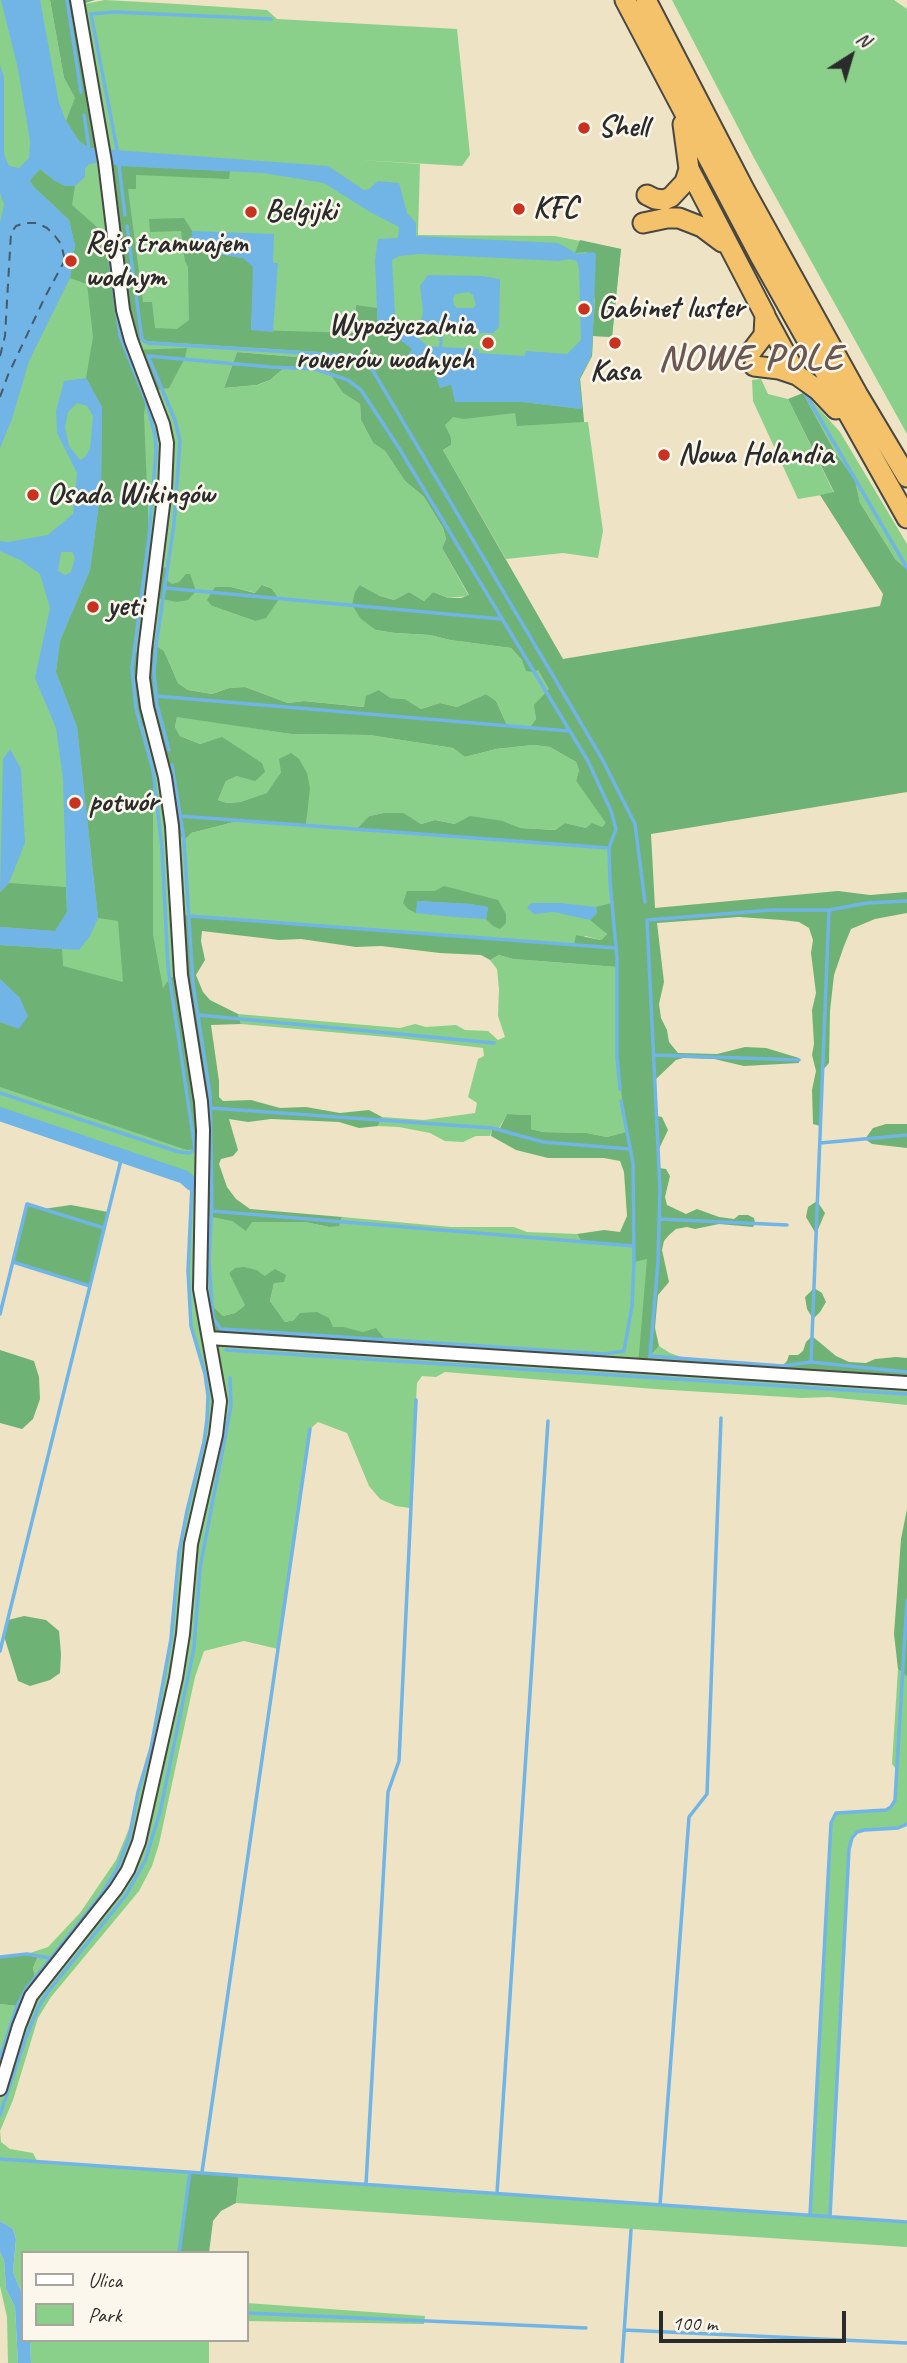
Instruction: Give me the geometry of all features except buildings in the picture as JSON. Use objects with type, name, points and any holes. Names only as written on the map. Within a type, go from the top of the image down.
[{"type":"highway","points":[[625,0],[760,257],[907,518]]},
{"type":"highway","points":[[646,0],[744,189],[858,395],[907,477]]},
{"type":"highway","points":[[677,100],[689,169],[797,375]]},
{"type":"highway","points":[[647,195],[664,200],[671,197],[685,182],[689,169]]},
{"type":"highway","points":[[643,223],[667,218],[693,222],[719,239],[730,250]]},
{"type":"highway","points":[[765,315],[764,335],[753,359],[797,375],[818,390],[861,439]]},
{"type":"street","points":[[0,2089],[19,2026],[32,1996],[122,1880],[143,1829],[176,1678],[191,1544],[216,1435],[220,1394],[200,1289],[203,1198],[201,1102],[181,975],[173,840],[166,776],[150,719],[143,678],[165,489],[167,443],[163,424],[127,329],[104,156],[77,0]]},
{"type":"street","points":[[209,1338],[907,1383]]},
{"type":"green space","points":[[0,0],[50,0],[64,78],[75,98],[79,141],[78,5],[105,0],[178,4],[267,10],[277,19],[457,29],[470,155],[462,166],[360,160],[420,164],[418,235],[555,236],[621,249],[612,337],[593,336],[592,356],[580,379],[584,422],[588,422],[603,531],[598,558],[563,553],[506,559],[443,450],[451,445],[451,438],[321,352],[321,359],[237,352],[224,388],[258,385],[270,380],[284,368],[315,369],[329,373],[343,393],[360,404],[361,420],[373,443],[385,451],[405,481],[424,497],[443,528],[446,539],[442,548],[469,596],[448,598],[433,592],[424,601],[409,592],[394,600],[360,585],[376,630],[430,635],[511,648],[522,660],[538,669],[550,689],[535,705],[536,719],[530,727],[507,725],[496,701],[486,694],[457,707],[440,703],[421,709],[405,699],[391,698],[379,690],[365,707],[304,701],[288,703],[245,687],[229,688],[212,694],[188,690],[178,683],[164,651],[151,724],[191,833],[242,820],[306,825],[307,808],[281,772],[268,793],[240,802],[227,803],[218,800],[226,781],[262,764],[222,738],[200,744],[180,736],[175,727],[177,716],[291,734],[369,735],[453,748],[465,757],[496,749],[533,745],[550,747],[576,762],[579,770],[576,781],[607,823],[602,827],[586,828],[565,823],[555,830],[521,828],[503,821],[455,824],[435,820],[421,824],[404,813],[385,813],[369,816],[358,829],[609,848],[612,903],[601,928],[607,934],[601,940],[585,936],[574,945],[188,916],[176,911],[203,1147],[232,1221],[246,1230],[251,1222],[305,1222],[329,1227],[341,1221],[342,1217],[451,1227],[514,1227],[527,1232],[577,1234],[581,1241],[634,1246],[647,1259],[650,1356],[659,1346],[687,1359],[782,1366],[782,1374],[907,1383],[907,1405],[829,1397],[802,1398],[655,1389],[445,1372],[436,1377],[422,1376],[417,1383],[410,1508],[396,1506],[380,1499],[369,1486],[347,1433],[318,1422],[310,1429],[278,1649],[244,1641],[204,1651],[195,1677],[152,1866],[139,1891],[51,1997],[38,2018],[13,2100],[0,2131],[0,2004],[17,2006],[35,1977],[33,1968],[38,1956],[27,1954],[48,1947],[80,1913],[116,1860],[133,1819],[162,1695],[171,1639],[179,1552],[204,1442],[208,1396],[205,1374],[191,1326],[188,1270],[192,1184],[184,1177],[0,1116]],"holes":[[[263,585],[271,588],[255,621],[212,606],[231,587],[256,593]],[[235,1268],[257,1270],[274,1283],[270,1301],[285,1322],[294,1320],[363,1332],[223,1316],[235,1313],[246,1304],[229,1273]]]},
{"type":"green space","points":[[50,0],[95,0],[79,5],[103,149],[89,148],[79,141],[66,121],[75,98],[64,78]]},
{"type":"green space","points":[[672,0],[894,0],[907,9],[907,434],[754,158]]},
{"type":"green space","points":[[105,162],[125,166],[230,171],[229,179],[136,175],[136,189],[128,189],[143,302],[152,302],[155,328],[177,329],[189,320],[188,267],[181,231],[150,232],[149,219],[184,218],[192,231],[192,250],[243,258],[254,267],[251,330],[356,333],[356,305],[377,308],[378,334],[395,336],[432,361],[440,388],[452,384],[523,402],[582,409],[579,379],[591,357],[595,300],[587,252],[575,253],[580,240],[621,249],[612,337],[593,336],[592,356],[580,379],[584,422],[517,426],[515,413],[464,419],[453,417],[445,425],[451,445],[443,450],[563,659],[880,606],[883,594],[820,495],[834,492],[788,399],[803,393],[835,452],[855,480],[860,503],[896,560],[907,569],[907,792],[651,834],[655,908],[838,891],[870,895],[907,892],[907,913],[875,919],[851,929],[844,946],[834,975],[829,1063],[822,1071],[820,1126],[813,1124],[812,1090],[816,1071],[812,1055],[812,1010],[816,993],[811,953],[813,940],[809,928],[799,922],[739,917],[657,923],[664,982],[659,1004],[661,1018],[669,1042],[678,1053],[717,1054],[745,1047],[766,1048],[799,1058],[799,1063],[744,1066],[714,1059],[683,1058],[676,1060],[656,1079],[657,1116],[662,1117],[668,1130],[658,1151],[659,1168],[666,1169],[670,1176],[665,1197],[667,1205],[686,1214],[697,1209],[734,1219],[739,1215],[748,1215],[754,1218],[755,1223],[753,1227],[719,1224],[695,1229],[676,1229],[664,1241],[662,1250],[669,1282],[658,1295],[655,1328],[659,1346],[638,1366],[647,1259],[634,1262],[634,1246],[581,1241],[577,1234],[604,1230],[620,1232],[627,1216],[624,1172],[620,1161],[604,1158],[548,1158],[516,1150],[491,1136],[492,1128],[499,1130],[507,1114],[531,1115],[531,1129],[543,1132],[587,1133],[607,1137],[626,1132],[617,1057],[617,967],[513,959],[499,955],[490,960],[481,955],[381,946],[356,947],[301,939],[279,940],[202,931],[205,960],[196,975],[203,992],[210,1000],[238,1014],[241,1024],[211,1025],[219,1097],[223,1101],[251,1100],[280,1108],[306,1107],[340,1113],[369,1110],[382,1117],[378,1126],[359,1128],[339,1122],[271,1119],[248,1122],[229,1119],[238,1150],[233,1156],[221,1159],[219,1164],[227,1187],[236,1199],[250,1209],[342,1217],[339,1226],[329,1227],[305,1222],[252,1222],[246,1231],[232,1221],[202,1215],[203,1148],[187,1150],[0,1087],[0,1022],[19,1028],[20,998],[0,979],[0,945],[62,949],[63,966],[123,982],[118,921],[98,918],[77,727],[56,672],[60,641],[90,570],[101,488],[102,407],[86,378],[93,337],[87,284],[70,278],[75,245],[69,220],[33,186],[30,180],[40,169],[55,181],[66,186],[75,186],[72,205],[98,228],[93,248],[102,245],[114,247]],"holes":[[[131,340],[321,352],[321,359],[237,352],[224,388],[257,385],[270,380],[284,368],[315,369],[329,373],[343,393],[360,404],[361,420],[373,443],[385,451],[405,481],[424,497],[443,528],[446,539],[442,548],[469,595],[448,598],[433,592],[424,601],[409,592],[394,600],[360,585],[352,605],[361,619],[376,630],[430,635],[511,648],[522,660],[526,671],[538,670],[549,689],[534,705],[536,719],[530,727],[507,725],[496,701],[486,694],[457,707],[440,703],[421,709],[405,699],[391,698],[379,690],[366,696],[364,707],[304,701],[288,703],[245,687],[229,688],[212,694],[188,690],[178,683],[164,651],[156,646],[134,653],[149,537],[144,415],[146,401],[127,352],[135,350]],[[177,717],[291,734],[369,735],[453,748],[465,757],[496,749],[533,745],[550,747],[576,762],[579,770],[576,781],[606,823],[602,827],[592,823],[586,828],[565,823],[555,830],[521,828],[503,821],[470,816],[455,824],[435,820],[421,824],[404,813],[384,813],[369,816],[357,829],[609,848],[612,903],[596,907],[597,913],[590,920],[607,934],[601,940],[576,935],[574,945],[188,916],[175,910],[181,974],[170,978],[163,988],[153,935],[153,770],[142,727],[151,724],[172,826],[184,840],[191,833],[242,820],[306,825],[310,788],[307,773],[299,759],[291,753],[279,759],[281,772],[267,793],[240,802],[227,803],[218,800],[226,781],[237,776],[255,781],[265,772],[262,763],[222,737],[200,744],[180,736],[175,727]]]},
{"type":"green space","points":[[187,348],[185,358],[169,388],[151,391],[135,350]]},
{"type":"green space","points":[[761,379],[768,394],[788,399],[834,493],[798,499],[753,401],[752,380]]},
{"type":"green space","points":[[803,393],[840,432],[907,544],[907,569],[896,560],[860,503],[855,481],[835,452]]},
{"type":"green space","points":[[168,567],[166,580],[172,584],[190,574],[196,591],[188,600],[177,602],[152,597],[156,569]]},
{"type":"green space","points":[[262,585],[271,588],[279,599],[266,618],[255,621],[212,606],[207,600],[215,587],[231,587],[255,593]]},
{"type":"green space","points":[[9,883],[66,887],[67,912],[55,931],[0,927],[0,892]]},
{"type":"green space","points":[[444,886],[498,900],[506,914],[506,923],[500,929],[493,926],[486,919],[488,907],[418,901],[416,913],[403,903],[407,891],[435,891]]},
{"type":"green space","points":[[499,955],[513,959],[617,967],[617,1057],[627,1132],[607,1137],[587,1133],[543,1132],[531,1129],[531,1115],[507,1114],[498,1130],[492,1129],[490,1136],[476,1136],[463,1142],[445,1141],[430,1133],[399,1127],[378,1126],[382,1117],[424,1120],[475,1113],[477,1103],[468,1097],[478,1059],[484,1056],[483,1048],[241,1024],[238,1014],[400,1028],[415,1024],[426,1027],[456,1025],[465,1030],[488,1031],[498,1040],[505,1037],[498,1016],[497,969],[490,960]]},
{"type":"green space","points":[[886,1124],[907,1124],[907,1148],[872,1144],[865,1139],[873,1128]]},
{"type":"green space","points":[[817,1201],[825,1213],[816,1234],[806,1217],[808,1207]]},
{"type":"green space","points":[[27,1204],[43,1209],[71,1205],[108,1212],[90,1286],[13,1262]]},
{"type":"green space","points":[[235,1268],[257,1270],[265,1276],[275,1269],[286,1275],[284,1282],[274,1283],[270,1301],[285,1322],[294,1320],[300,1313],[317,1312],[329,1318],[333,1327],[363,1332],[376,1328],[384,1338],[386,1349],[209,1338],[203,1314],[213,1307],[223,1316],[235,1313],[245,1305],[229,1273]]},
{"type":"green space","points":[[814,1288],[822,1293],[826,1302],[813,1319],[807,1309],[805,1297]]},
{"type":"green space","points":[[812,1336],[836,1356],[849,1362],[866,1363],[875,1359],[907,1358],[907,1383],[782,1375],[782,1366],[789,1355],[798,1355],[803,1351]]},
{"type":"green space","points":[[0,1350],[34,1361],[39,1377],[40,1399],[33,1419],[22,1429],[0,1423]]},
{"type":"green space","points":[[907,1509],[907,1677],[898,1669],[894,1634],[901,1539]]},
{"type":"green space","points":[[24,1616],[46,1620],[59,1631],[61,1654],[60,1673],[50,1680],[30,1686],[18,1681],[4,1636],[8,1620]]},
{"type":"green space","points":[[898,1669],[907,1677],[907,1824],[898,1828],[858,1832],[852,1838],[849,1849],[830,2216],[907,2222],[907,2247],[236,2203],[239,2175],[810,2215],[831,1823],[836,1813],[886,1810],[892,1807],[897,1770],[892,1764]]},
{"type":"green space","points":[[27,1954],[38,1956],[33,1968],[35,1977],[17,2006],[0,2004],[0,1957]]},
{"type":"green space","points":[[0,2131],[1,2142],[10,2149],[33,2153],[37,2161],[190,2172],[179,2251],[21,2251],[21,2291],[13,2272],[16,2239],[13,2229],[0,2221]]},
{"type":"green space","points":[[190,2172],[239,2175],[236,2203],[221,2211],[213,2221],[209,2251],[179,2251]]},
{"type":"green space","points":[[0,2252],[4,2260],[6,2289],[15,2307],[18,2363],[8,2363],[7,2317],[0,2286]]},
{"type":"green space","points":[[248,2303],[425,2316],[424,2324],[248,2321]]},
{"type":"green space","points":[[30,2342],[209,2342],[209,2363],[31,2363]]},
{"type":"water","points":[[1,0],[40,0],[59,103],[66,121],[79,141],[89,148],[328,166],[364,190],[378,181],[399,183],[407,213],[416,223],[416,236],[558,243],[578,254],[593,252],[596,254],[593,330],[591,357],[579,379],[582,409],[523,402],[455,402],[451,385],[440,388],[432,361],[412,361],[408,355],[412,349],[395,336],[378,335],[375,260],[378,239],[398,238],[399,227],[324,183],[263,173],[119,166],[105,162],[89,164],[85,169],[85,177],[75,186],[66,186],[55,181],[40,169],[30,180],[69,220],[75,245],[70,278],[29,361],[12,419],[0,448],[0,223],[4,204],[0,193],[0,65],[4,77],[4,154],[9,166],[19,168],[29,158],[30,141],[18,69]],"holes":[[[419,254],[577,261],[581,340],[567,354],[526,351],[525,356],[442,347],[443,334],[493,333],[499,327],[500,279],[428,275],[420,286],[423,311],[421,321],[427,330],[440,334],[439,347],[427,346],[395,314],[392,260],[399,256]],[[469,292],[476,305],[473,308],[457,308],[453,298],[456,294]]]},
{"type":"water","points":[[192,231],[274,234],[273,263],[278,263],[273,332],[251,330],[253,267],[243,258],[191,250]]},
{"type":"water","points":[[86,378],[102,407],[101,488],[90,570],[60,641],[56,672],[77,727],[98,918],[90,936],[79,950],[0,945],[0,927],[55,931],[67,912],[63,779],[56,728],[35,678],[50,608],[40,574],[20,560],[0,551],[0,541],[48,535],[73,514],[77,473],[57,433],[56,411],[64,381]],"holes":[[[77,403],[87,406],[93,416],[90,449],[80,460],[69,446],[65,427],[68,412]],[[61,552],[72,552],[75,558],[71,572],[65,575],[58,571]]]},
{"type":"water","points":[[10,749],[21,769],[25,843],[9,883],[0,892],[3,759]]},
{"type":"water","points":[[417,901],[488,907],[486,919],[416,913]]},
{"type":"water","points":[[531,903],[596,907],[597,913],[590,920],[554,912],[534,914],[527,908]]},
{"type":"water","points":[[0,979],[20,998],[28,1016],[19,1029],[0,1022]]},
{"type":"water","points":[[0,2221],[13,2229],[16,2239],[13,2272],[21,2291],[21,2342],[30,2342],[31,2363],[18,2363],[15,2307],[6,2289],[4,2260],[0,2252]]},
{"type":"waterway","points":[[67,0],[81,92]]},
{"type":"waterway","points":[[117,149],[91,14],[114,12],[271,19]]},
{"type":"waterway","points":[[84,115],[89,148]]},
{"type":"waterway","points":[[119,166],[125,215]]},
{"type":"waterway","points":[[127,226],[142,340],[148,343],[355,356],[369,364],[601,757],[635,824],[645,902]]},
{"type":"waterway","points":[[0,1093],[179,1152],[190,1153],[195,1149],[168,967],[162,849],[153,770],[136,709],[132,668],[149,537],[155,435],[146,401],[120,336],[107,240]]},
{"type":"waterway","points":[[169,750],[157,705],[154,672],[174,524],[180,441],[175,420],[148,356],[315,369],[348,380],[361,390],[399,448],[588,761],[611,811],[616,829],[609,848],[617,958],[617,1057],[620,1089]]},
{"type":"waterway","points":[[805,393],[907,568]]},
{"type":"waterway","points":[[165,588],[501,619]]},
{"type":"waterway","points":[[156,696],[569,731]]},
{"type":"waterway","points":[[172,765],[184,840],[193,983],[210,1094],[212,1201],[209,1262],[213,1318],[221,1329],[604,1354],[624,1351],[632,1306],[633,1163],[621,1101]]},
{"type":"waterway","points":[[180,816],[609,848]]},
{"type":"waterway","points":[[907,901],[867,903],[829,910],[772,910],[647,920],[660,1189],[658,1262],[650,1356],[782,1366],[811,1362],[907,1372]]},
{"type":"waterway","points":[[811,1362],[829,910]]},
{"type":"waterway","points":[[189,916],[616,948]]},
{"type":"waterway","points":[[199,1015],[494,1043]]},
{"type":"waterway","points":[[654,1055],[799,1060]]},
{"type":"waterway","points":[[211,1108],[492,1128],[543,1142],[630,1149]]},
{"type":"waterway","points":[[0,1114],[184,1177],[192,1184]]},
{"type":"waterway","points":[[820,1143],[907,1135]]},
{"type":"waterway","points":[[0,1651],[122,1156]]},
{"type":"waterway","points":[[0,2058],[17,2006],[26,1989],[101,1895],[116,1871],[129,1838],[138,1792],[151,1748],[171,1639],[179,1552],[207,1419],[205,1374],[191,1326],[188,1271],[192,1184]]},
{"type":"waterway","points":[[0,1314],[27,1204],[104,1228]]},
{"type":"waterway","points":[[212,1211],[634,1246]]},
{"type":"waterway","points":[[660,1219],[787,1225]]},
{"type":"waterway","points":[[13,1262],[90,1286]]},
{"type":"waterway","points":[[226,1350],[907,1394]]},
{"type":"waterway","points":[[0,2115],[39,2006],[126,1895],[145,1861],[160,1812],[194,1648],[200,1568],[231,1406],[230,1378]]},
{"type":"waterway","points":[[366,2184],[388,1792],[399,1761],[416,1400]]},
{"type":"waterway","points":[[660,2205],[689,1817],[707,1794],[721,1418]]},
{"type":"waterway","points":[[497,2193],[548,1421]]},
{"type":"waterway","points":[[202,2172],[310,1429]]},
{"type":"waterway","points":[[810,2215],[831,1823],[836,1813],[886,1810],[895,1800],[907,1600]]},
{"type":"waterway","points":[[830,2216],[849,1849],[857,1832],[898,1828],[907,1824]]},
{"type":"waterway","points":[[0,1957],[27,1954],[49,1958]]},
{"type":"waterway","points":[[0,2159],[907,2222]]},
{"type":"waterway","points":[[179,2251],[190,2172]]},
{"type":"waterway","points":[[622,2363],[631,2230]]},
{"type":"waterway","points":[[248,2313],[586,2328]]},
{"type":"waterway","points":[[624,2330],[907,2343]]},
{"type":"ferry route","points":[[0,356],[5,336],[11,233],[16,226],[37,223],[55,236],[61,244],[65,260]]},
{"type":"ferry route","points":[[0,397],[45,297],[68,259]]},
{"type":"place","name":"Shell","points":[[584,128]]},
{"type":"place","name":"KFC","points":[[519,209]]},
{"type":"place","name":"Belgijki","points":[[251,212]]},
{"type":"place","name":"Rejs tramwajem wodnym","points":[[71,261]]},
{"type":"place","name":"Gabinet luster","points":[[584,309]]},
{"type":"place","name":"Wypożyczalnia rowerów wodnych","points":[[488,343]]},
{"type":"place","name":"Kasa","points":[[615,343]]},
{"type":"place","name":"Nowa Holandia","points":[[664,455]]},
{"type":"place","name":"Osada Wikingów","points":[[33,495]]},
{"type":"place","name":"yeti","points":[[93,607]]},
{"type":"place","name":"potwór","points":[[75,803]]},
{"type":"district","name":"NOWE POLE","points":[[751,359]]}]
